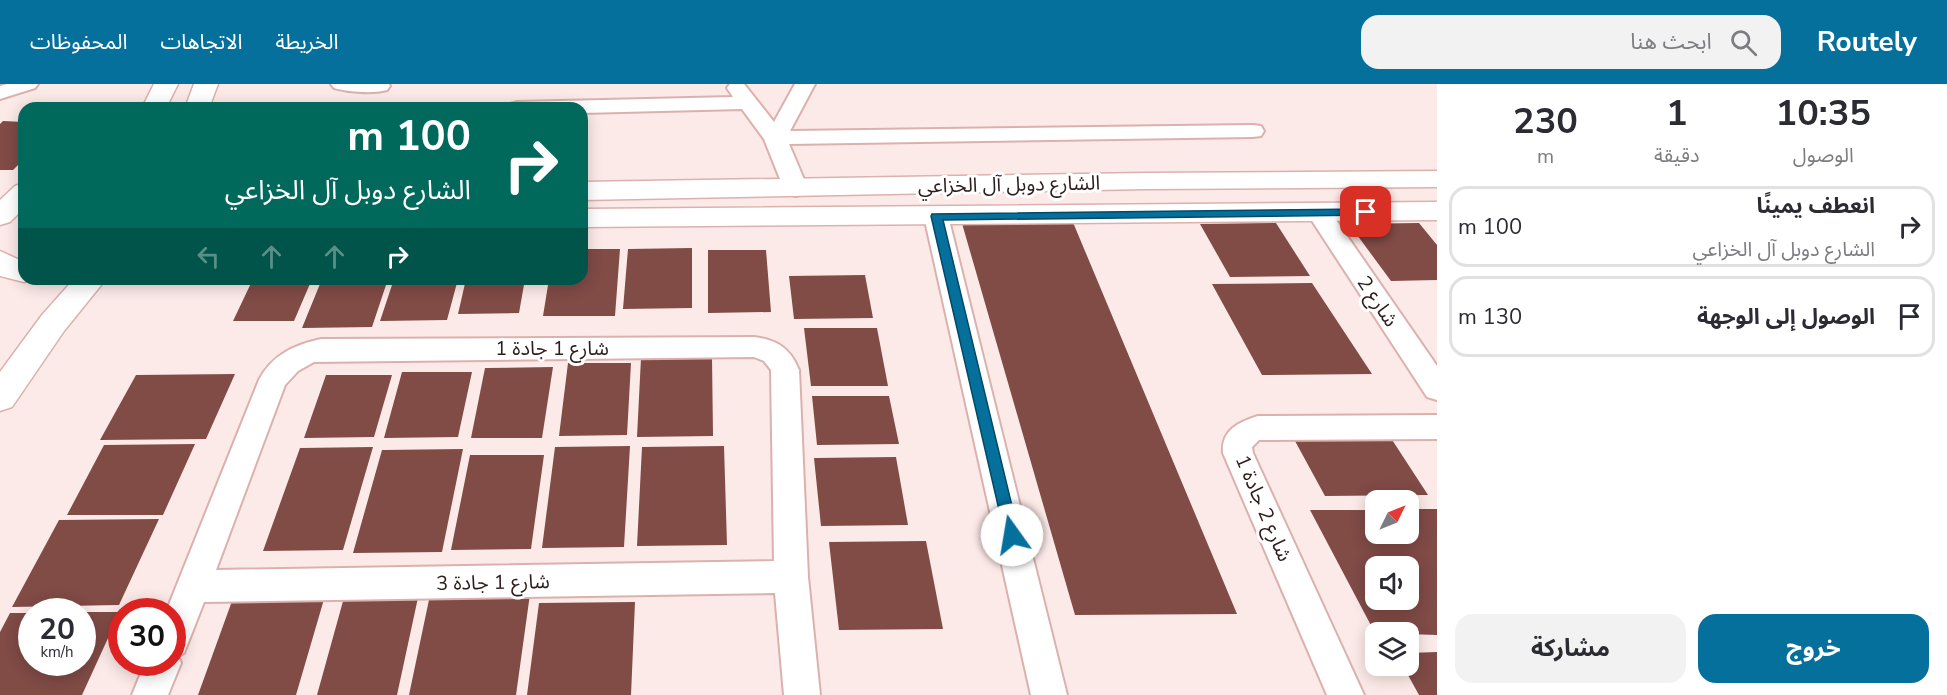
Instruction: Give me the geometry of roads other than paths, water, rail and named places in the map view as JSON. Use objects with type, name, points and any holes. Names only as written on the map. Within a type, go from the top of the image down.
[{"type":"main road","points":[[157,102],[166,84]]},
{"type":"main road","points":[[199,102],[206,84]]},
{"type":"main road","name":"الشارع دوبل آل الخزاعي","points":[[588,191],[1146,181],[1437,179]]},
{"type":"main road","points":[[1146,181],[1137,188],[1136,195],[1142,202],[1163,214]]},
{"type":"main road","points":[[1078,182],[1089,188],[1100,201],[1100,207],[1094,215]]},
{"type":"main road","points":[[0,216],[18,198]]},
{"type":"main road","name":"الشارع دوبل آل الخزاعي","points":[[588,218],[1437,211]]},
{"type":"main road","points":[[0,261],[8,268],[18,270]]},
{"type":"main road","points":[[0,398],[53,323],[87,285]]},
{"type":"street","points":[[0,93],[28,84]]},
{"type":"street","points":[[341,84],[381,85],[376,95],[377,102]]},
{"type":"street","points":[[734,84],[775,138],[796,189]]},
{"type":"street","points":[[775,138],[805,84]]},
{"type":"street","points":[[588,106],[747,103]]},
{"type":"street","points":[[775,138],[1253,131]]},
{"type":"street","name":"شارع 2","points":[[1319,213],[1437,389]]},
{"type":"street","points":[[936,216],[1049,695]]},
{"type":"street","name":"شارع 1 جادة 1","points":[[186,607],[273,380],[291,360],[305,353],[321,350],[766,348],[782,361],[785,370],[791,577],[802,695]]},
{"type":"street","name":"شارع 2 جادة 1","points":[[1346,695],[1238,453],[1237,443],[1249,431],[1258,428],[1437,427]]},
{"type":"street","name":"شارع 1 جادة 3","points":[[195,586],[791,577]]},
{"type":"street","points":[[150,695],[158,676]]}]
